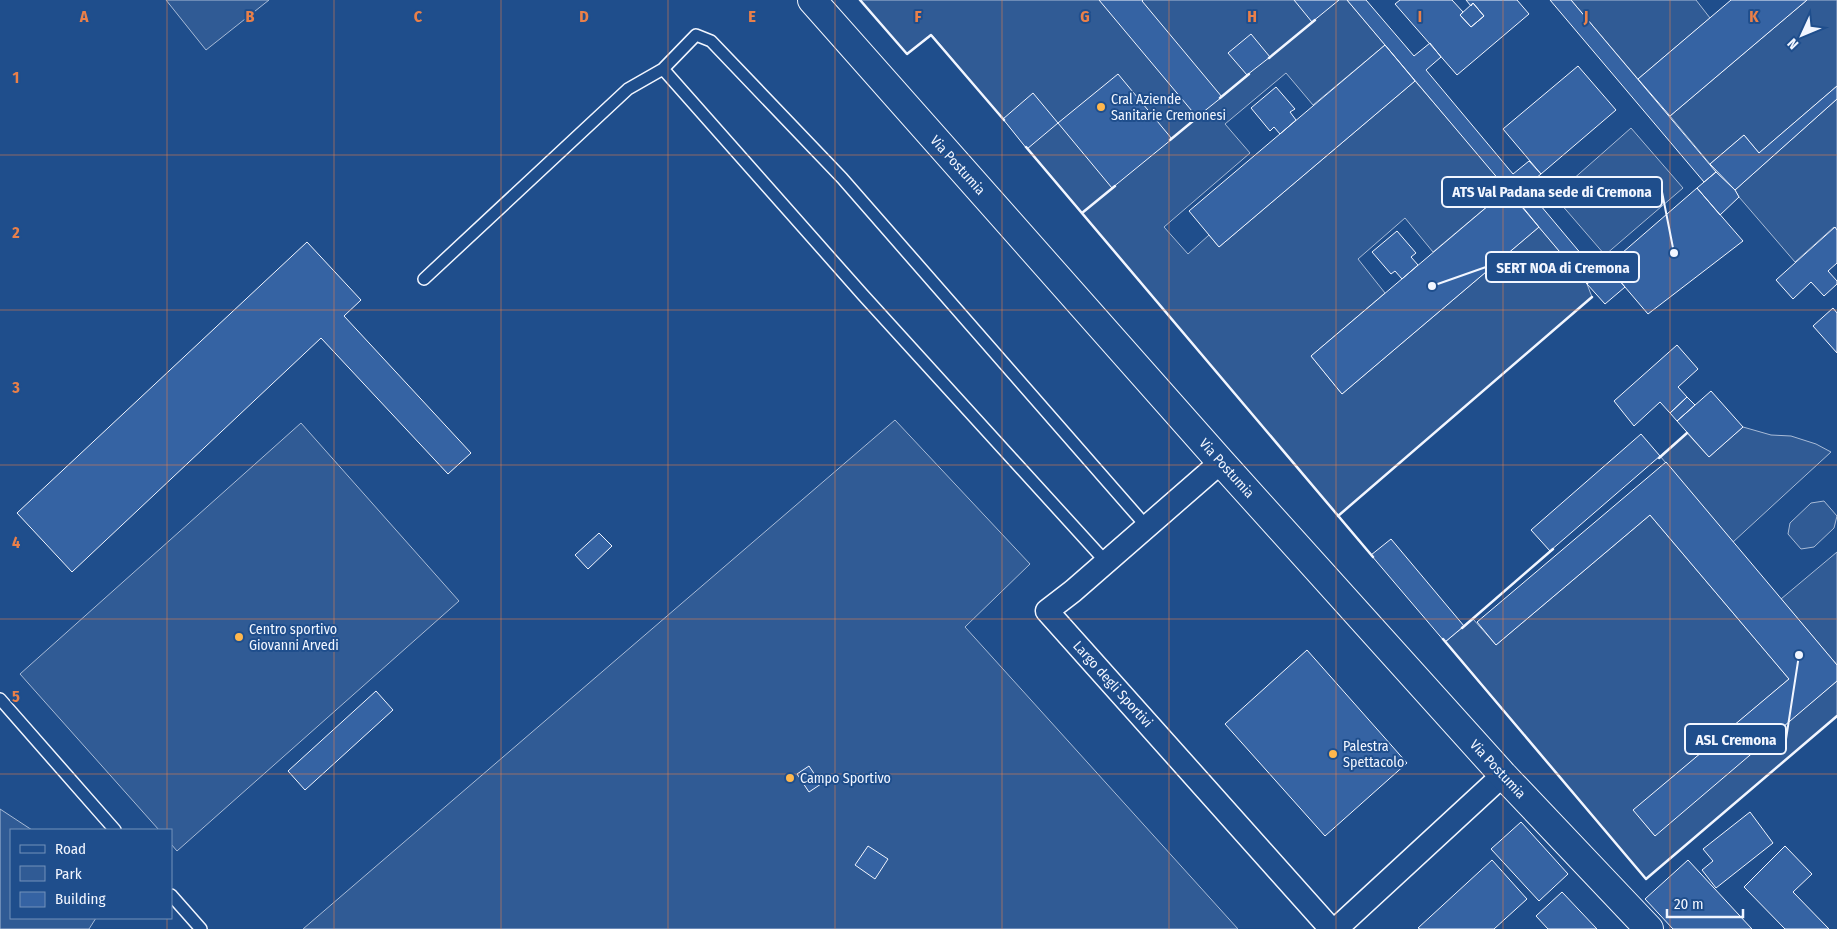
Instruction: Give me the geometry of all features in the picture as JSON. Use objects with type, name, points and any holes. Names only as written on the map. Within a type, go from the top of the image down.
[{"type":"street","name":"Via Postumia","points":[[812,0],[1502,775],[1649,929]]},
{"type":"street","name":"Largo degli Sportivi","points":[[1222,462],[1047,611],[1331,929]]},
{"type":"street","points":[[1336,929],[1502,775]]},
{"type":"lane","points":[[424,279],[628,89],[663,69],[696,35],[710,41],[842,178],[1147,527]]},
{"type":"lane","points":[[663,69],[863,295],[1106,562]]},
{"type":"lane","points":[[0,699],[114,829]]},
{"type":"lane","points":[[172,896],[201,929]]},
{"type":"green space","points":[[166,0],[269,0],[206,50]]},
{"type":"green space","points":[[860,0],[1347,0],[1385,45],[1313,105],[1286,73],[1225,124],[1250,153],[1164,227],[1188,254],[1209,235],[1219,247],[1415,81],[1508,189],[1433,252],[1405,218],[1358,259],[1385,293],[1311,356],[1342,394],[1539,227],[1587,284],[1592,297],[1338,516],[932,35],[907,54]]},
{"type":"green space","points":[[1571,0],[1696,0],[1710,18],[1638,79]]},
{"type":"green space","points":[[1807,0],[1837,0],[1837,86],[1759,153],[1744,135],[1710,164],[1670,116]]},
{"type":"green space","points":[[1837,99],[1837,230],[1834,227],[1795,262],[1735,190]]},
{"type":"green space","points":[[1631,128],[1683,188],[1605,255],[1554,196]]},
{"type":"green space","name":"Campo Sportivo","points":[[895,420],[1030,564],[965,627],[1238,929],[303,929]]},
{"type":"green space","name":"Centro sportivo Giovanni Arvedi","points":[[301,423],[459,601],[177,851],[172,845],[172,829],[158,829],[20,674]]},
{"type":"green space","points":[[1743,427],[1771,435],[1791,436],[1816,444],[1831,452],[1733,542],[1660,456],[1687,433],[1709,457]]},
{"type":"green space","points":[[1824,501],[1837,516],[1834,528],[1814,547],[1801,549],[1788,534],[1790,523],[1811,503]]},
{"type":"green space","points":[[1650,515],[1789,679],[1634,810],[1654,835],[1837,681],[1837,716],[1646,879],[1445,642],[1473,619],[1496,645]]},
{"type":"green space","points":[[1837,552],[1837,665],[1781,599]]},
{"type":"green space","points":[[0,809],[30,829],[10,829],[10,919],[95,919],[89,929],[0,929]]},
{"type":"building","points":[[1099,0],[1143,0],[1222,97],[1197,117]]},
{"type":"building","points":[[1294,0],[1339,0],[1312,22]]},
{"type":"building","points":[[1347,0],[1366,0],[1414,56],[1430,43],[1441,57],[1426,70],[1513,174],[1529,161],[1541,174],[1525,187],[1598,274],[1587,284]]},
{"type":"building","points":[[1400,0],[1452,0],[1463,12],[1460,15],[1471,27],[1484,16],[1473,3],[1471,6],[1466,0],[1517,0],[1529,14],[1457,75],[1395,4]]},
{"type":"building","points":[[1550,0],[1571,0],[1716,172],[1704,182]]},
{"type":"building","points":[[1731,0],[1807,0],[1670,116],[1638,79]]},
{"type":"building","points":[[1473,3],[1484,16],[1471,27],[1460,15]]},
{"type":"building","points":[[1251,34],[1270,57],[1247,75],[1228,53]]},
{"type":"building","points":[[1385,45],[1415,81],[1219,247],[1189,211]]},
{"type":"building","points":[[1578,66],[1616,110],[1541,174],[1503,129]]},
{"type":"building","points":[[1118,74],[1172,139],[1112,188],[1058,123]]},
{"type":"building","points":[[1837,86],[1837,99],[1735,190],[1710,164],[1744,135],[1759,153]]},
{"type":"building","points":[[1276,87],[1295,109],[1290,112],[1296,120],[1280,134],[1274,127],[1270,131],[1251,108]]},
{"type":"building","points":[[1033,93],[1058,123],[1027,149],[1003,119]]},
{"type":"building","points":[[1716,172],[1735,190],[1739,197],[1720,215],[1697,188]]},
{"type":"building","points":[[1697,188],[1743,241],[1648,314],[1607,266]]},
{"type":"building","points":[[1508,189],[1539,227],[1342,394],[1311,356]]},
{"type":"building","points":[[1835,227],[1837,230],[1837,263],[1828,271],[1837,281],[1837,284],[1824,296],[1811,282],[1793,299],[1776,280]]},
{"type":"building","points":[[1397,231],[1416,253],[1411,257],[1418,265],[1402,279],[1395,271],[1391,274],[1372,252]]},
{"type":"building","points":[[307,242],[361,300],[344,316],[471,453],[448,474],[321,338],[72,572],[17,513]]},
{"type":"building","points":[[1607,266],[1625,287],[1605,304],[1587,284]]},
{"type":"building","points":[[1833,308],[1837,313],[1837,353],[1813,326]]},
{"type":"building","points":[[1677,345],[1698,369],[1678,387],[1687,397],[1670,413],[1660,402],[1634,426],[1614,401]]},
{"type":"building","points":[[1711,391],[1743,427],[1709,457],[1677,421]]},
{"type":"building","points":[[1687,397],[1695,405],[1677,421],[1670,413]]},
{"type":"building","points":[[1641,434],[1660,456],[1550,551],[1531,530]]},
{"type":"building","points":[[1666,462],[1837,665],[1837,681],[1655,836],[1633,810],[1789,679],[1650,515],[1496,645],[1477,622]]},
{"type":"building","points":[[599,533],[612,546],[588,569],[575,555]]},
{"type":"building","points":[[1391,539],[1464,626],[1445,642],[1371,555]]},
{"type":"building","points":[[1307,650],[1407,763],[1325,836],[1225,724]]},
{"type":"building","points":[[376,691],[393,710],[305,790],[288,771]]},
{"type":"building","points":[[809,766],[821,784],[809,792],[797,774]]},
{"type":"building","points":[[1750,812],[1773,843],[1716,888],[1702,870],[1713,861],[1703,849]]},
{"type":"building","points":[[1521,822],[1568,874],[1539,901],[1491,849]]},
{"type":"building","points":[[868,846],[888,859],[875,879],[855,865]]},
{"type":"building","points":[[1785,846],[1812,874],[1793,892],[1829,929],[1785,929],[1744,887]]},
{"type":"building","points":[[1492,860],[1527,899],[1494,929],[1418,928]]},
{"type":"building","points":[[1688,860],[1752,929],[1673,929],[1645,899]]},
{"type":"building","points":[[1562,892],[1597,929],[1548,929],[1536,916]]},
{"type":"wall","points":[[860,0],[907,54],[931,35],[1004,120]]},
{"type":"wall","points":[[1269,58],[1315,20]]},
{"type":"wall","points":[[1220,98],[1249,74]]},
{"type":"wall","points":[[1170,140],[1199,116]]},
{"type":"wall","points":[[1026,147],[1373,557]]},
{"type":"wall","points":[[1082,213],[1115,186]]},
{"type":"wall","points":[[1338,516],[1592,297]]},
{"type":"wall","points":[[1659,458],[1687,433]]},
{"type":"wall","points":[[1462,628],[1553,549]]},
{"type":"wall","points":[[1443,639],[1646,879],[1837,716]]},
{"type":"place","name":"Cral Aziende Sanitarie Cremonesi","points":[[1101,107]]},
{"type":"place","name":"ATS Val Padana sede di Cremona","points":[[1674,253]]},
{"type":"place","name":"SERT NOA di Cremona","points":[[1432,286]]},
{"type":"place","name":"Centro sportivo Giovanni Arvedi","points":[[239,637]]},
{"type":"place","name":"ASL Cremona","points":[[1799,655]]},
{"type":"place","name":"Palestra Spettacolo","points":[[1333,754]]},
{"type":"place","name":"Campo Sportivo","points":[[790,778]]}]
